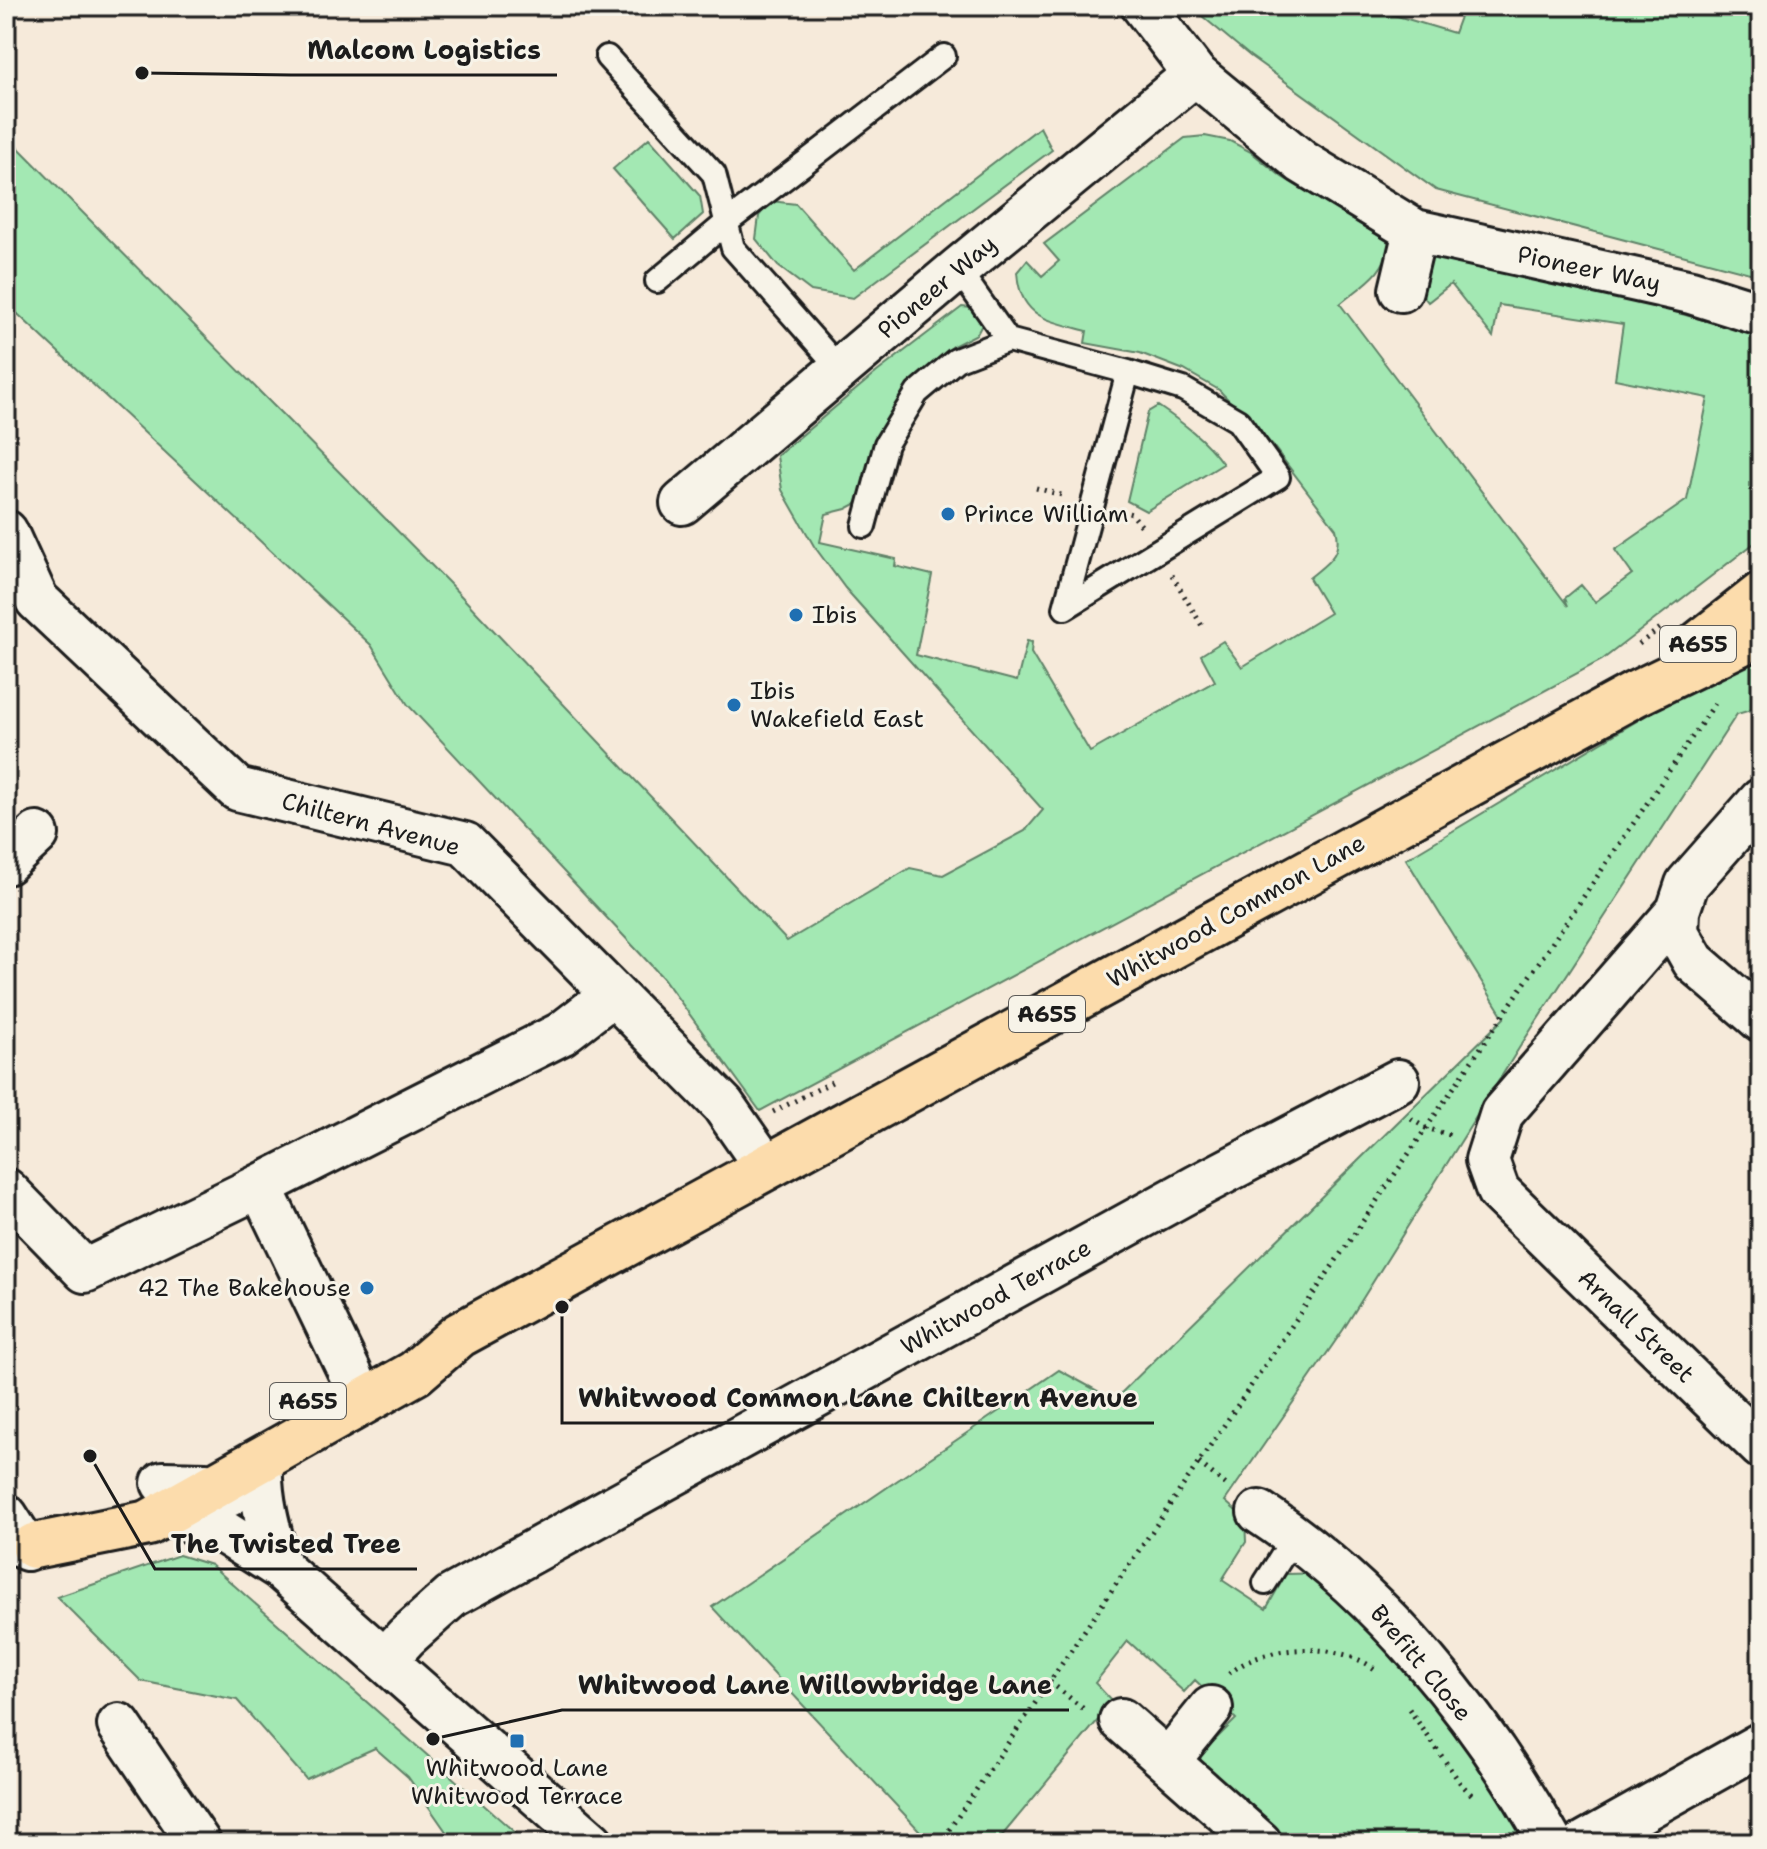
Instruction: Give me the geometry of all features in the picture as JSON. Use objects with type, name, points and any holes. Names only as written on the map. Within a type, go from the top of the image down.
[{"type":"main road","name":"Whitwood Common Lane","points":[[1635,694],[1761,595]]},
{"type":"main road","name":"Whitwood Common Lane","points":[[18,1543],[164,1498],[212,1487],[415,1373],[459,1335],[1635,694],[1761,633]]},
{"type":"main road","name":"Whitwood Common Lane","points":[[164,1498],[352,1377],[422,1339],[459,1335]]},
{"type":"street","name":"Pioneer Way","points":[[1143,6],[1195,74],[1302,162],[1415,231],[1691,292],[1761,314]]},
{"type":"street","name":"Pioneer Way","points":[[682,503],[958,269],[1195,74]]},
{"type":"street","points":[[1401,290],[1415,231]]},
{"type":"street","name":"Chiltern Avenue","points":[[6,532],[37,600],[237,789],[465,844],[723,1105],[766,1167]]},
{"type":"street","name":"Arnall Street","points":[[1761,800],[1687,884],[1678,911],[1502,1113],[1487,1160],[1498,1191],[1761,1447]]},
{"type":"street","points":[[6,863],[37,834]]},
{"type":"street","points":[[1678,911],[1677,932],[1694,962],[1761,1020]]},
{"type":"street","points":[[6,1190],[85,1271],[561,1034],[613,994]]},
{"type":"street","name":"Whitwood Terrace","points":[[386,1659],[452,1596],[1198,1186],[1388,1096]]},
{"type":"street","points":[[260,1186],[352,1377]]},
{"type":"street","points":[[261,1460],[260,1486],[264,1515],[280,1568]]},
{"type":"street","points":[[212,1487],[264,1515]]},
{"type":"street","points":[[164,1498],[280,1568],[592,1843]]},
{"type":"street","name":"Brefitt Close","points":[[1259,1512],[1295,1536],[1363,1595],[1438,1678],[1515,1779],[1542,1827]]},
{"type":"street","points":[[1168,1761],[1211,1708]]},
{"type":"street","points":[[1121,1720],[1260,1843]]},
{"type":"street","points":[[119,1725],[199,1843]]},
{"type":"street","points":[[1584,1843],[1761,1744]]},
{"type":"lane","points":[[657,281],[726,223],[944,56]]},
{"type":"lane","points":[[607,57],[714,174],[733,248],[840,369]]},
{"type":"lane","points":[[958,269],[1008,340]]},
{"type":"lane","points":[[864,526],[886,444],[917,393],[956,360],[1008,340],[1128,372],[1183,389],[1238,421],[1278,477],[1065,608],[1128,372]]},
{"type":"lane","points":[[1265,1583],[1295,1536]]},
{"type":"path","points":[[940,1843],[1726,687]]},
{"type":"path","points":[[1211,1708],[1215,1687],[1235,1668],[1272,1655],[1309,1649],[1349,1654],[1367,1662],[1383,1676]]},
{"type":"path","points":[[1407,1706],[1461,1784],[1483,1806],[1494,1814],[1516,1816],[1542,1827]]},
{"type":"green space","points":[[1190,6],[1364,6],[1454,33],[1464,6],[1761,6],[1761,276],[1436,190],[1250,56]]},
{"type":"green space","points":[[1040,127],[1052,150],[853,298],[811,291],[778,266],[756,239],[759,216],[771,201],[796,204],[854,270]]},
{"type":"green space","points":[[6,135],[448,582],[787,941],[910,868],[943,875],[1025,831],[1043,810],[845,588],[814,546],[782,490],[777,456],[877,372],[962,307],[972,308],[984,321],[977,334],[953,346],[889,415],[863,500],[846,509],[826,514],[820,542],[896,559],[895,566],[932,575],[916,655],[1017,681],[1027,641],[1032,642],[1031,653],[1090,752],[1215,681],[1201,655],[1223,641],[1242,667],[1330,613],[1309,578],[1332,558],[1337,546],[1336,529],[1273,446],[1219,390],[1184,370],[1140,353],[1085,343],[1087,331],[1039,315],[1024,300],[1019,288],[1017,272],[1027,260],[1042,276],[1059,261],[1044,244],[1185,138],[1205,136],[1230,141],[1251,152],[1282,177],[1389,242],[1384,263],[1378,271],[1340,304],[1568,606],[1565,598],[1581,585],[1595,602],[1632,574],[1615,550],[1687,500],[1708,398],[1615,379],[1623,324],[1499,305],[1493,337],[1451,284],[1428,302],[1420,292],[1429,244],[1761,336],[1761,538],[1602,660],[760,1111],[663,978],[408,705],[371,645],[6,303]]},
{"type":"green space","points":[[649,138],[700,196],[703,214],[675,239],[613,169]]},
{"type":"green space","points":[[1158,406],[1193,432],[1223,464],[1146,511],[1127,501],[1148,412]]},
{"type":"green space","points":[[1761,651],[1761,707],[1737,714],[1521,1045],[1343,1330],[1225,1501],[1245,1519],[1246,1542],[1222,1580],[1266,1609],[1286,1574],[1326,1573],[1436,1686],[1520,1828],[1510,1843],[1270,1843],[1204,1783],[1200,1755],[1236,1719],[1195,1680],[1184,1692],[1128,1641],[1095,1683],[1113,1702],[996,1843],[931,1843],[712,1607],[1059,1370],[1114,1400],[1504,1018],[1406,859],[1717,673]]},
{"type":"green space","points":[[179,1555],[211,1565],[527,1843],[454,1843],[408,1777],[375,1748],[306,1779],[237,1700],[141,1681],[57,1597]]},
{"type":"place","name":"Malcom Logistics","points":[[142,73]]},
{"type":"place","name":"Prince William","points":[[948,514]]},
{"type":"place","name":"Ibis","points":[[796,615]]},
{"type":"place","name":"Ibis Wakefield East","points":[[734,705]]},
{"type":"place","name":"42 The Bakehouse","points":[[367,1288]]},
{"type":"place","name":"Whitwood Common Lane Chiltern Avenue","points":[[562,1307]]},
{"type":"place","name":"The Twisted Tree","points":[[90,1456]]},
{"type":"place","name":"Whitwood Lane Willowbridge Lane","points":[[433,1739]]},
{"type":"place","name":"Whitwood Lane Whitwood Terrace","points":[[517,1741]]}]
